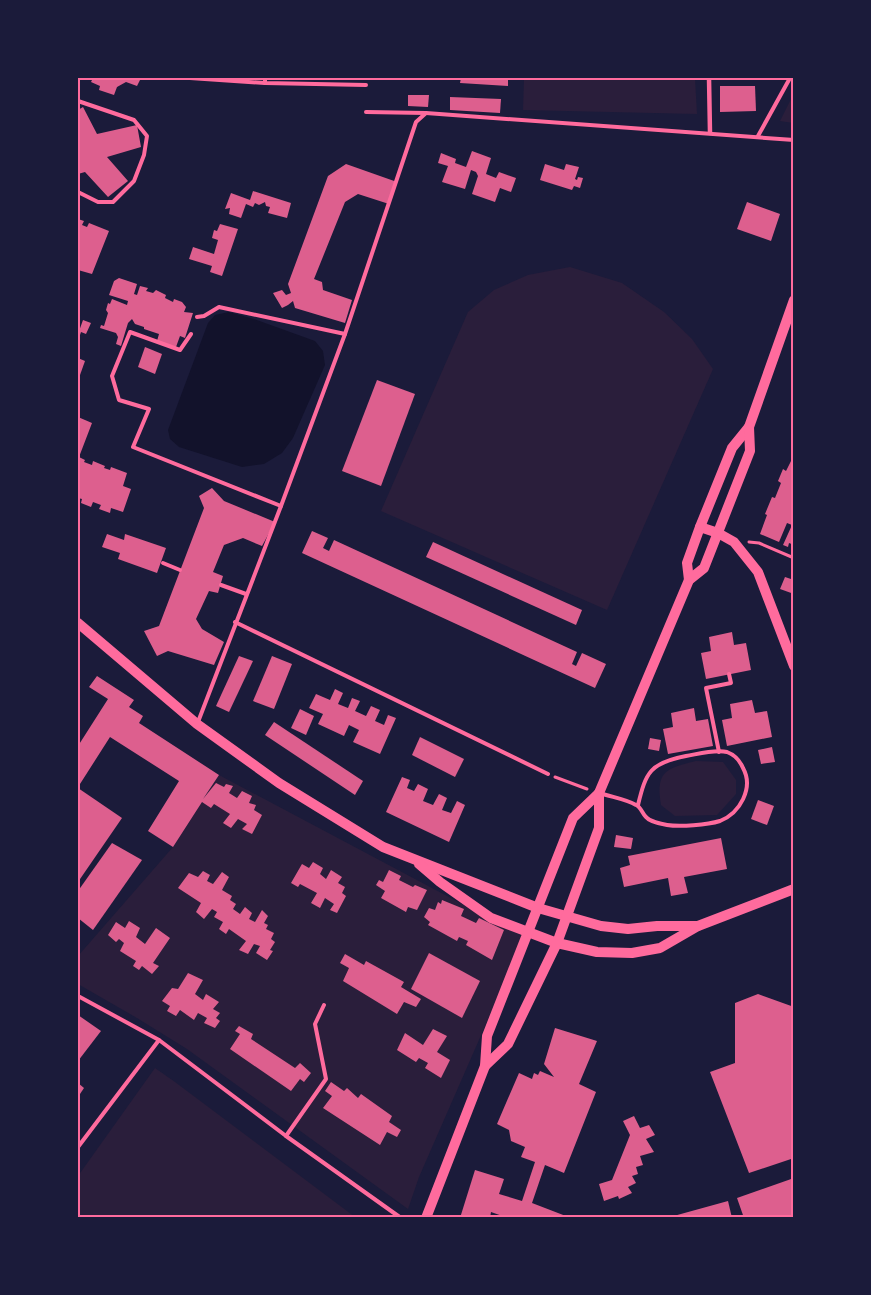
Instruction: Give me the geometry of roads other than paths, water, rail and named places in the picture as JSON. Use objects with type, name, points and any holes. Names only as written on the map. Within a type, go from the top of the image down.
[{"type":"main road","points":[[689,580],[687,563],[700,527],[732,448],[749,426],[794,300]]},
{"type":"main road","points":[[485,1066],[508,1044],[557,944],[599,828],[599,793],[689,580],[704,568],[750,451],[749,426]]},
{"type":"main road","points":[[700,527],[718,533],[734,542],[758,572],[794,666]]},
{"type":"main road","points":[[78,623],[197,724],[287,788],[383,846],[538,908],[601,926],[628,929],[657,926],[698,926]]},
{"type":"main road","points":[[426,1218],[485,1066],[487,1036],[573,818],[599,793]]},
{"type":"main road","points":[[415,860],[440,882],[491,918],[557,944],[597,952],[632,954],[660,948],[698,926],[794,889]]},
{"type":"street","points":[[709,78],[710,133]]},
{"type":"lane","points":[[190,78],[265,83],[366,85]]},
{"type":"lane","points":[[265,78],[265,83]]},
{"type":"lane","points":[[758,136],[790,78]]},
{"type":"lane","points":[[78,102],[134,120],[147,136],[144,156],[134,181],[113,202],[98,202],[78,192]]},
{"type":"lane","points":[[366,112],[426,113],[794,140]]},
{"type":"lane","points":[[197,724],[281,506],[344,334],[416,122],[426,113]]},
{"type":"lane","points":[[197,317],[204,316],[219,307],[344,334]]},
{"type":"lane","points":[[191,334],[180,350],[130,332],[112,376],[120,400],[149,409],[132,447],[281,506]]},
{"type":"lane","points":[[163,563],[180,570]]},
{"type":"lane","points":[[221,585],[246,594]]},
{"type":"lane","points":[[235,622],[548,774]]},
{"type":"lane","points":[[719,752],[706,688],[731,683],[729,674]]},
{"type":"lane","points":[[599,793],[638,805],[646,818],[667,825],[702,824],[720,821],[731,814],[741,803],[746,791],[745,772],[739,760],[728,752],[667,761],[653,767],[643,786],[638,805]]},
{"type":"lane","points":[[78,996],[159,1040],[286,1136],[401,1218]]},
{"type":"lane","points":[[286,1136],[326,1080],[315,1024],[324,1005]]},
{"type":"lane","points":[[78,1147],[159,1040]]}]
